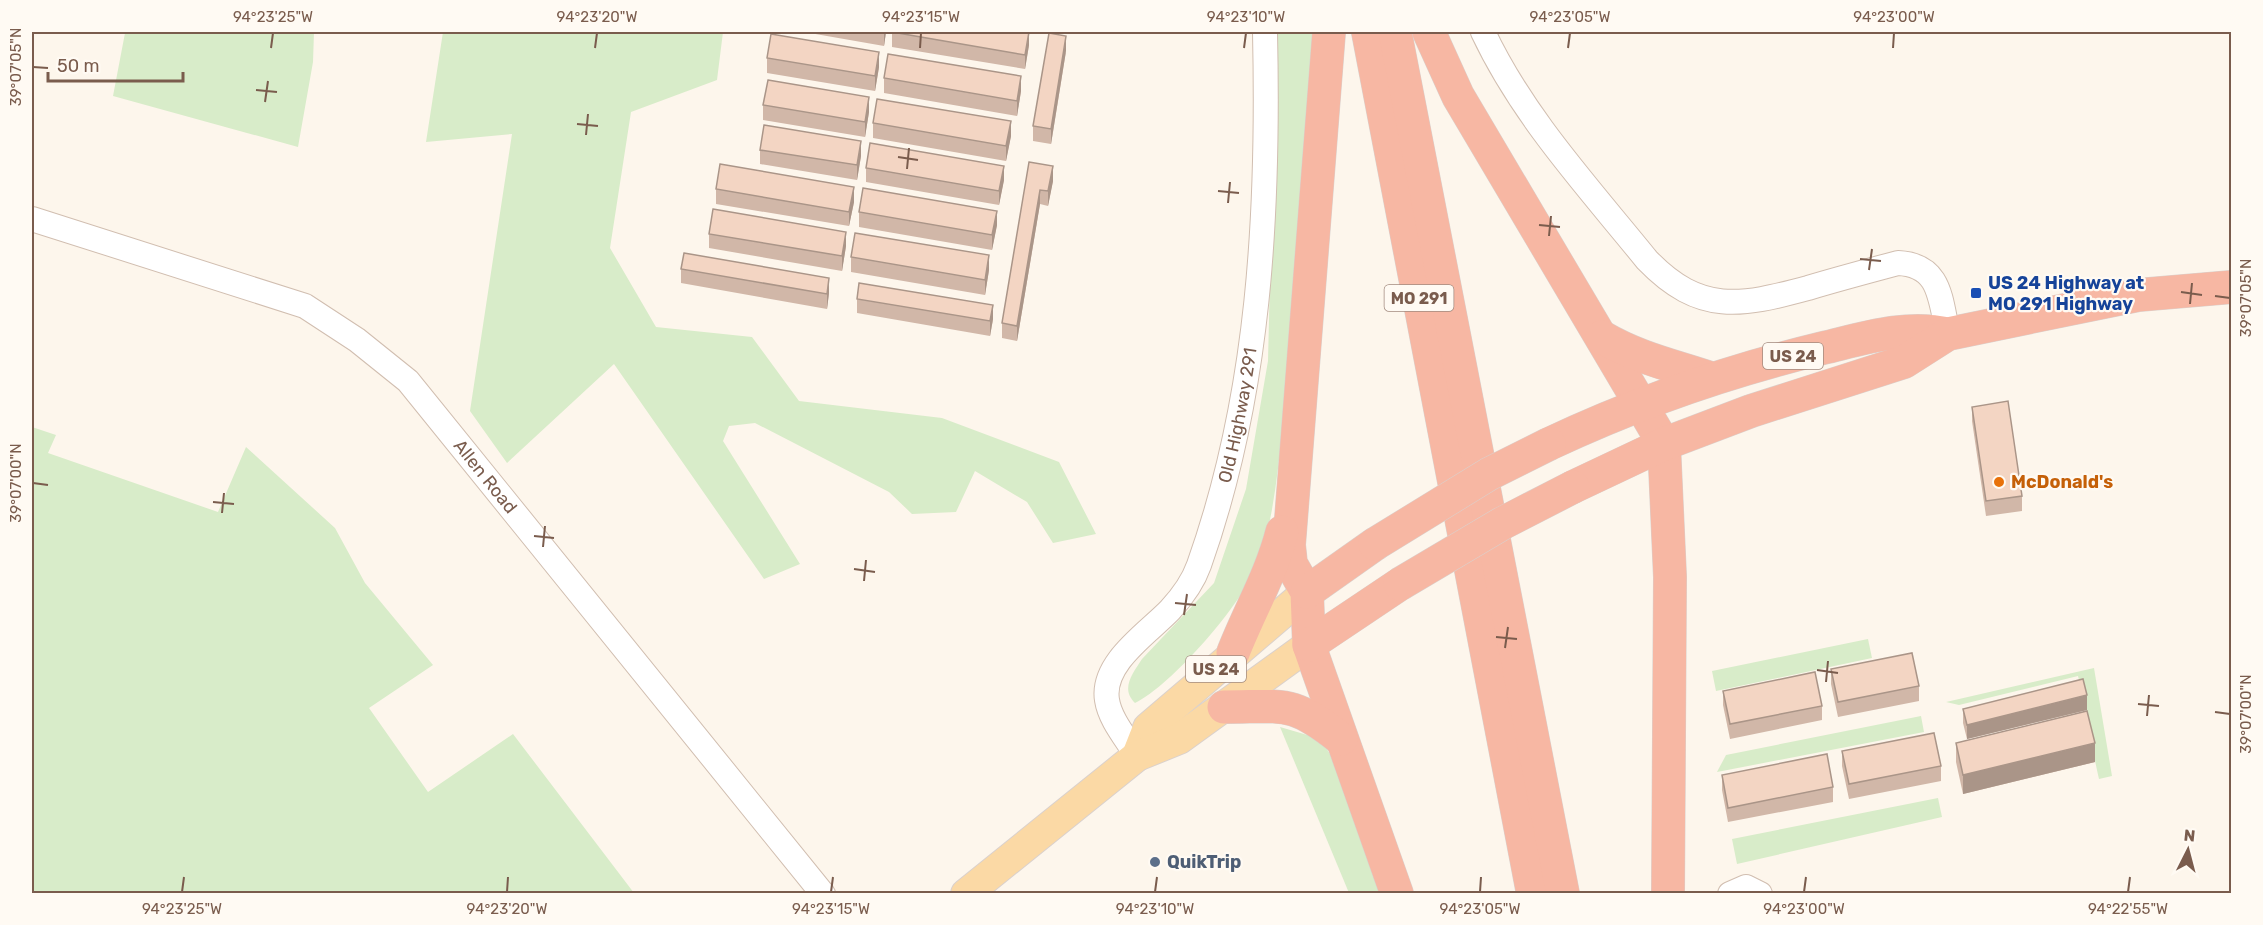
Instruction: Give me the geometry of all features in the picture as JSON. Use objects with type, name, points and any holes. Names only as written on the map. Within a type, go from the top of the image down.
[{"type":"highway","points":[[1329,32],[1290,564],[1307,592],[1309,645],[1397,894]]},
{"type":"highway","name":"MO 291","points":[[1368,32],[1533,894]]},
{"type":"highway","name":"MO 291","points":[[1395,32],[1563,894]]},
{"type":"highway","points":[[1429,32],[1458,96],[1664,444],[1668,505],[1668,894]]},
{"type":"highway","name":"US 24","points":[[1307,592],[1375,544],[1489,474],[1641,403],[1710,378],[1879,335],[1908,330],[1948,334],[2139,295],[2232,287]]},
{"type":"highway","name":"US 24","points":[[1309,645],[1400,584],[1503,523],[1573,487],[1664,444],[1700,430],[1791,397],[1904,362],[1948,334]]},
{"type":"highway","points":[[1602,337],[1653,362],[1710,378]]},
{"type":"highway","points":[[1668,505],[1682,464],[1700,430]]},
{"type":"highway","points":[[1233,653],[1248,612],[1272,567],[1294,489]]},
{"type":"highway","points":[[1224,707],[1287,706],[1303,711],[1341,740]]},
{"type":"main road","name":"US 24","points":[[1137,756],[1148,728],[1307,592]]},
{"type":"main road","name":"US 24","points":[[966,894],[1137,756],[1179,740],[1309,645]]},
{"type":"street","name":"Old Highway 291","points":[[1137,756],[1110,710],[1106,699],[1108,684],[1114,669],[1128,650],[1187,590],[1198,567],[1236,434],[1247,382],[1256,321],[1261,252],[1265,32]]},
{"type":"street","points":[[1483,32],[1511,84],[1533,118],[1664,278],[1684,290],[1711,300],[1738,304],[1764,300],[1898,263],[1913,263],[1927,270],[1937,287],[1948,334]]},
{"type":"street","name":"Allen Road","points":[[32,219],[305,306],[357,340],[408,381],[823,894]]},
{"type":"street","points":[[1730,894],[1746,887],[1760,894]]},
{"type":"green space","points":[[121,32],[314,32],[313,62],[298,147],[113,96],[125,33]]},
{"type":"green space","points":[[443,32],[723,32],[717,80],[631,112],[610,248],[656,327],[752,337],[799,401],[942,418],[1059,462],[1096,534],[1053,543],[1027,502],[975,471],[956,512],[912,514],[889,492],[755,423],[729,426],[723,441],[800,564],[764,579],[614,364],[507,463],[470,411],[512,134],[426,142]]},
{"type":"green space","points":[[1276,32],[1313,32],[1294,328],[1271,514],[1257,565],[1222,621],[1167,680],[1135,703],[1128,692],[1132,675],[1142,659],[1214,583],[1246,489],[1268,361]]},
{"type":"green space","points":[[32,427],[56,435],[48,453],[218,512],[246,447],[335,528],[365,583],[433,665],[369,708],[428,792],[513,734],[634,893],[32,893]]},
{"type":"green space","points":[[1868,639],[1872,658],[1716,691],[1712,671]]},
{"type":"green space","points":[[2094,668],[2112,776],[2099,779],[2078,676],[1959,705],[1946,702]]},
{"type":"green space","points":[[1921,716],[1924,732],[1717,772],[1726,755]]},
{"type":"green space","points":[[1280,727],[1321,739],[1337,766],[1382,893],[1349,893]]},
{"type":"green space","points":[[1938,798],[1942,817],[1737,864],[1732,839]]},
{"type":"building","points":[[892,32],[1029,32],[1025,55]]},
{"type":"building","points":[[1049,33],[1066,36],[1051,129],[1033,126]]},
{"type":"building","points":[[771,34],[879,52],[875,76],[767,58]]},
{"type":"building","points":[[888,54],[1021,76],[1017,101],[884,78]]},
{"type":"building","points":[[768,80],[869,97],[865,122],[763,105]]},
{"type":"building","points":[[877,99],[1011,121],[1006,146],[873,123]]},
{"type":"building","points":[[764,125],[861,141],[857,165],[760,150]]},
{"type":"building","points":[[870,143],[1004,166],[999,191],[866,168]]},
{"type":"building","points":[[1029,162],[1053,166],[1048,191],[1040,190],[1017,326],[1002,323]]},
{"type":"building","points":[[720,164],[854,187],[849,212],[716,189]]},
{"type":"building","points":[[863,188],[997,211],[992,235],[859,212]]},
{"type":"building","points":[[713,209],[846,232],[842,256],[709,234]]},
{"type":"building","points":[[855,233],[989,255],[985,280],[851,257]]},
{"type":"building","points":[[684,253],[829,278],[827,294],[681,269]]},
{"type":"building","points":[[859,283],[993,305],[990,321],[857,299]]},
{"type":"building","name":"McDonald's","points":[[2008,401],[2022,496],[1986,501],[1972,407]]},
{"type":"building","points":[[1912,653],[1919,686],[1838,702],[1831,669]]},
{"type":"building","points":[[1815,672],[1822,706],[1730,724],[1723,691]]},
{"type":"building","points":[[2083,679],[2087,695],[1967,725],[1963,709]]},
{"type":"building","points":[[2087,711],[2095,743],[1963,775],[1956,743]]},
{"type":"building","points":[[1934,733],[1941,766],[1849,784],[1842,751]]},
{"type":"building","points":[[1827,754],[1833,787],[1728,808],[1722,775]]},
{"type":"place","name":"US 24 Highway at MO 291 Highway","points":[[1976,293]]},
{"type":"place","name":"McDonald's","points":[[1999,482]]},
{"type":"place","name":"QuikTrip","points":[[1155,862]]}]
